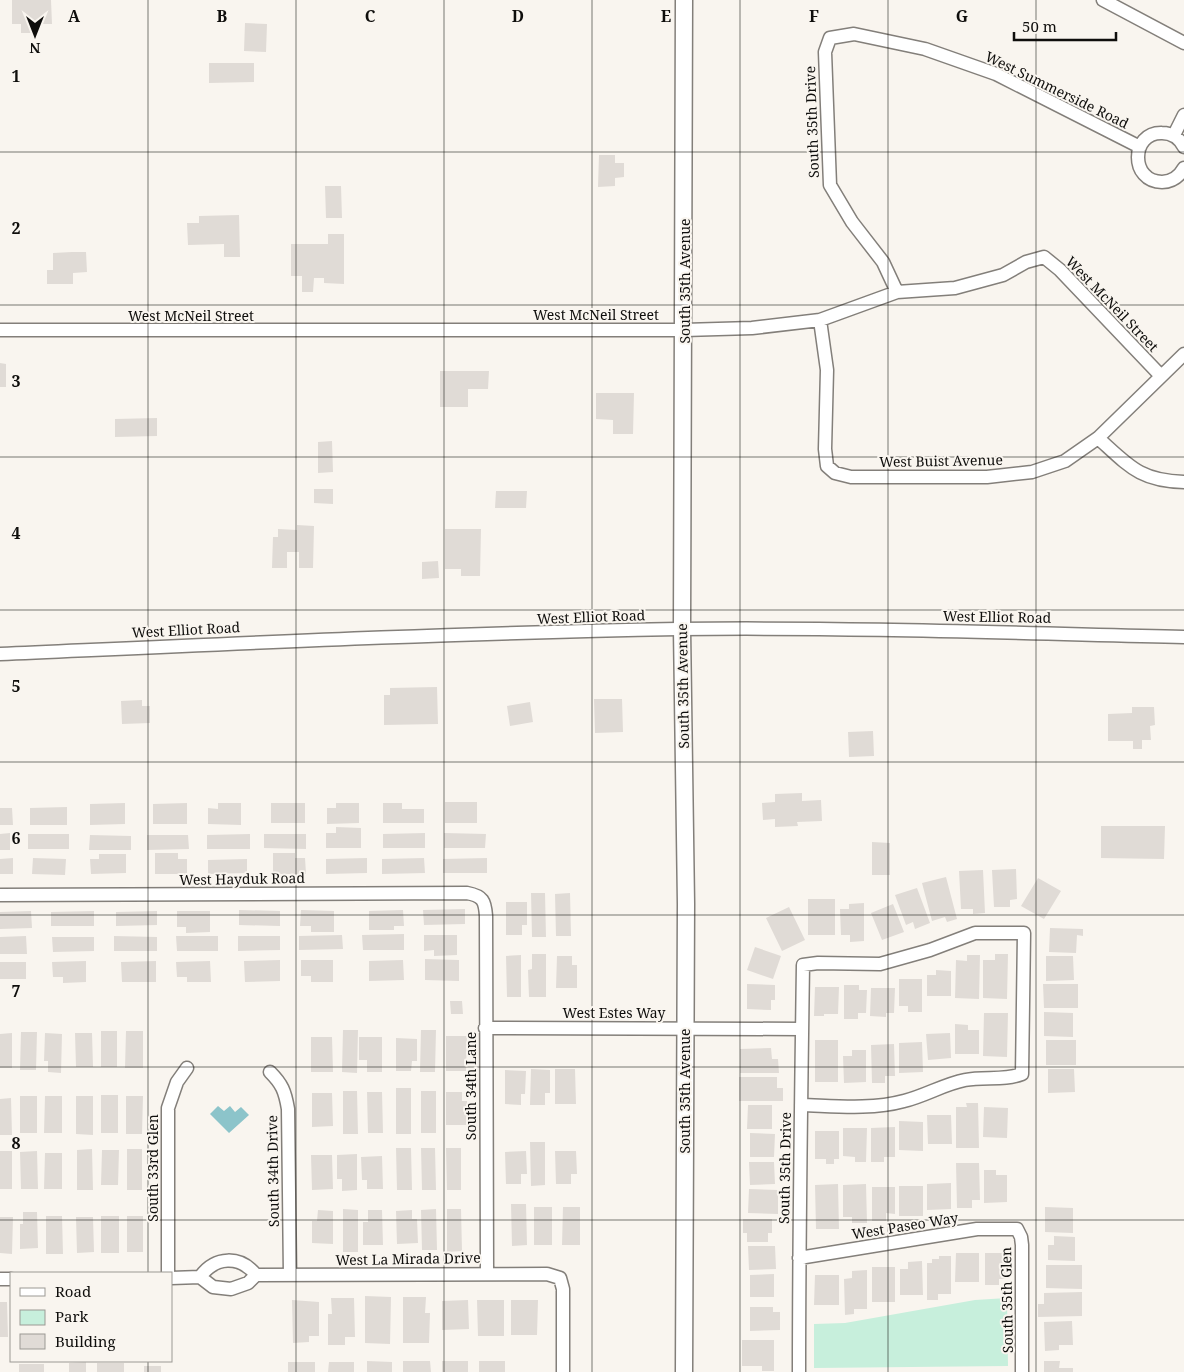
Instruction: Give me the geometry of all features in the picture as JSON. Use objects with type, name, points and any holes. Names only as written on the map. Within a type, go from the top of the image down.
[{"type":"street","name":"South 35th Avenue","points":[[684,0],[682,629],[686,904],[684,1372]]},
{"type":"street","points":[[1103,0],[1184,43]]},
{"type":"street","name":"West Summerside Road","points":[[825,52],[830,38],[854,34],[925,49],[996,74],[1140,146]]},
{"type":"street","name":"South 35th Drive","points":[[825,52],[830,185],[852,222],[883,262],[897,292]]},
{"type":"street","points":[[1174,135],[1184,115]]},
{"type":"street","points":[[1184,147],[1174,135],[1154,134],[1147,138],[1140,146],[1137,159],[1143,174],[1158,182],[1174,179],[1184,168]]},
{"type":"street","name":"West McNeil Street","points":[[0,330],[684,330],[752,328],[820,320],[897,292],[955,288],[1003,275],[1026,262],[1044,257],[1060,270],[1162,376]]},
{"type":"street","name":"West Buist Avenue","points":[[820,320],[827,370],[825,449],[827,466],[834,473],[850,477],[987,478],[1032,472],[1065,461],[1098,438],[1184,354]]},
{"type":"street","points":[[1098,438],[1132,468],[1152,478],[1184,482]]},
{"type":"street","name":"West Elliot Road","points":[[0,654],[317,639],[682,629],[837,628],[1184,637]]},
{"type":"street","name":"West Hayduk Road","points":[[0,895],[467,893],[482,899]]},
{"type":"street","name":"South 34th Lane","points":[[482,899],[486,916],[487,1273]]},
{"type":"street","name":"South 35th Drive","points":[[799,1372],[799,1258],[801,1105],[802,1029],[803,965],[818,963],[880,964],[930,950],[975,933],[1024,933],[1022,1074],[1012,1078],[993,1077],[965,1080],[904,1101],[868,1106],[801,1105]]},
{"type":"street","name":"West Estes Way","points":[[485,1028],[802,1029]]},
{"type":"street","name":"South 33rd Glen","points":[[168,1272],[168,1108],[177,1082],[188,1068]]},
{"type":"street","name":"South 34th Drive","points":[[270,1072],[280,1081],[285,1093],[288,1109],[290,1275]]},
{"type":"street","name":"West Paseo Way","points":[[799,1258],[977,1229],[1017,1230]]},
{"type":"street","name":"South 35th Glen","points":[[1017,1230],[1021,1237],[1022,1245],[1022,1372]]},
{"type":"street","points":[[172,1278],[200,1277],[213,1287],[231,1289],[248,1283],[256,1275],[249,1266],[226,1260],[210,1265],[200,1277]]},
{"type":"street","name":"West La Mirada Drive","points":[[256,1275],[548,1274],[560,1278],[563,1289],[563,1372]]},
{"type":"green space","points":[[1007,1298],[1008,1366],[814,1368],[814,1324],[845,1323],[975,1300]]},
{"type":"water","points":[[218,1106],[224,1111],[230,1106],[235,1112],[241,1107],[249,1115],[229,1133],[210,1114]]},
{"type":"building","points":[[12,0],[51,0],[52,24],[39,24],[39,33],[21,33],[21,24],[12,24]]},
{"type":"building","points":[[245,23],[267,24],[266,52],[244,51]]},
{"type":"building","points":[[209,63],[254,63],[254,82],[209,83]]},
{"type":"building","points":[[599,155],[615,155],[615,163],[624,163],[624,177],[615,178],[615,186],[598,187]]},
{"type":"building","points":[[325,186],[341,186],[342,218],[326,218]]},
{"type":"building","points":[[239,215],[240,257],[224,257],[224,244],[188,245],[187,223],[199,223],[199,216]]},
{"type":"building","points":[[328,234],[344,234],[344,284],[324,283],[324,278],[314,278],[313,292],[302,292],[302,276],[291,276],[291,244],[328,244]]},
{"type":"building","points":[[86,252],[87,272],[73,273],[73,284],[47,284],[47,270],[53,270],[53,253]]},
{"type":"building","points":[[0,363],[6,364],[6,387],[0,387]]},
{"type":"building","points":[[440,371],[489,371],[488,389],[468,389],[468,407],[440,407]]},
{"type":"building","points":[[596,393],[634,393],[633,434],[613,434],[613,420],[596,419]]},
{"type":"building","points":[[157,418],[157,436],[115,437],[115,419]]},
{"type":"building","points":[[332,441],[333,472],[318,473],[318,442]]},
{"type":"building","points":[[314,489],[333,489],[333,504],[314,503]]},
{"type":"building","points":[[496,491],[527,491],[526,508],[495,508]]},
{"type":"building","points":[[297,525],[314,526],[313,568],[299,568],[299,552],[287,552],[287,568],[272,568],[273,537],[278,537],[278,529],[297,530]]},
{"type":"building","points":[[445,529],[481,529],[480,576],[461,576],[461,569],[445,569]]},
{"type":"building","points":[[438,561],[439,578],[422,579],[422,562]]},
{"type":"building","points":[[437,687],[438,724],[384,725],[384,695],[390,695],[390,688]]},
{"type":"building","points":[[594,699],[622,699],[623,732],[595,733]]},
{"type":"building","points":[[142,700],[142,706],[150,706],[150,723],[122,724],[121,701]]},
{"type":"building","points":[[530,702],[533,722],[510,726],[507,706]]},
{"type":"building","points":[[1132,707],[1154,707],[1155,725],[1150,726],[1151,740],[1142,740],[1142,749],[1133,749],[1133,741],[1108,741],[1108,714],[1132,713]]},
{"type":"building","points":[[873,731],[874,756],[849,757],[848,732]]},
{"type":"building","points":[[802,793],[802,801],[821,800],[822,821],[797,822],[798,826],[775,827],[775,819],[763,820],[762,803],[775,802],[775,794]]},
{"type":"building","points":[[445,802],[477,802],[477,823],[445,823]]},
{"type":"building","points":[[125,803],[125,824],[90,825],[90,804]]},
{"type":"building","points":[[187,803],[187,824],[153,824],[153,804]]},
{"type":"building","points":[[218,803],[241,803],[241,825],[208,824],[208,808],[218,809]]},
{"type":"building","points":[[271,803],[305,803],[305,823],[271,823]]},
{"type":"building","points":[[336,803],[359,803],[359,823],[327,824],[327,808],[336,808]]},
{"type":"building","points":[[383,803],[402,803],[402,809],[424,809],[424,823],[383,823]]},
{"type":"building","points":[[67,807],[67,825],[30,825],[30,808]]},
{"type":"building","points":[[0,808],[12,808],[13,825],[0,825]]},
{"type":"building","points":[[1101,826],[1165,826],[1164,859],[1101,858]]},
{"type":"building","points":[[336,827],[361,828],[361,848],[326,848],[326,833],[336,833]]},
{"type":"building","points":[[10,833],[10,850],[0,850],[0,834]]},
{"type":"building","points":[[425,833],[425,848],[383,848],[383,834]]},
{"type":"building","points":[[444,833],[486,834],[485,848],[444,848]]},
{"type":"building","points":[[28,834],[69,834],[69,849],[28,849]]},
{"type":"building","points":[[250,834],[250,849],[207,849],[207,835]]},
{"type":"building","points":[[264,834],[306,834],[306,849],[264,848]]},
{"type":"building","points":[[90,835],[131,836],[131,850],[89,850]]},
{"type":"building","points":[[147,835],[188,835],[189,849],[147,850]]},
{"type":"building","points":[[872,842],[890,843],[890,875],[872,875]]},
{"type":"building","points":[[155,853],[178,853],[178,859],[187,859],[187,874],[155,874]]},
{"type":"building","points":[[273,853],[295,853],[295,858],[305,858],[306,874],[273,874]]},
{"type":"building","points":[[99,854],[126,854],[126,873],[91,874],[90,859],[99,859]]},
{"type":"building","points":[[13,858],[13,874],[0,874],[0,859]]},
{"type":"building","points":[[33,858],[66,859],[65,875],[32,874]]},
{"type":"building","points":[[367,858],[367,873],[326,874],[326,859]]},
{"type":"building","points":[[424,858],[425,873],[382,874],[382,859]]},
{"type":"building","points":[[487,858],[487,873],[443,873],[443,859]]},
{"type":"building","points":[[247,859],[247,873],[208,874],[208,860]]},
{"type":"building","points":[[1016,869],[1017,899],[1010,900],[1010,907],[994,907],[992,870]]},
{"type":"building","points":[[983,870],[985,913],[973,914],[973,909],[961,909],[959,871]]},
{"type":"building","points":[[946,877],[957,919],[947,922],[945,917],[932,921],[922,883]]},
{"type":"building","points":[[1038,878],[1061,891],[1044,919],[1021,906]]},
{"type":"building","points":[[917,888],[930,923],[915,929],[913,922],[906,925],[895,895]]},
{"type":"building","points":[[531,893],[545,893],[546,937],[532,937]]},
{"type":"building","points":[[570,893],[571,936],[556,936],[555,894]]},
{"type":"building","points":[[808,899],[835,899],[835,935],[808,935]]},
{"type":"building","points":[[506,902],[527,902],[527,925],[522,925],[522,935],[506,935]]},
{"type":"building","points":[[864,903],[864,941],[850,942],[850,935],[841,935],[840,909],[849,909],[849,904]]},
{"type":"building","points":[[893,904],[904,932],[882,940],[871,913]]},
{"type":"building","points":[[789,907],[805,940],[782,951],[766,918]]},
{"type":"building","points":[[465,909],[465,924],[424,925],[423,910]]},
{"type":"building","points":[[239,910],[280,911],[280,926],[239,925]]},
{"type":"building","points":[[301,910],[334,911],[334,932],[311,932],[311,926],[300,926]]},
{"type":"building","points":[[403,910],[404,926],[394,926],[394,930],[369,930],[369,911]]},
{"type":"building","points":[[31,911],[32,928],[0,929],[0,912]]},
{"type":"building","points":[[94,911],[94,926],[51,926],[51,912]]},
{"type":"building","points":[[157,911],[157,925],[116,926],[116,912]]},
{"type":"building","points":[[177,911],[210,911],[210,932],[186,933],[186,927],[177,927]]},
{"type":"building","points":[[1050,928],[1083,929],[1083,936],[1077,935],[1076,953],[1049,952]]},
{"type":"building","points":[[404,934],[404,950],[363,950],[362,935]]},
{"type":"building","points":[[342,935],[343,949],[299,950],[299,936]]},
{"type":"building","points":[[424,935],[457,935],[457,955],[434,956],[434,950],[424,951]]},
{"type":"building","points":[[26,936],[27,954],[0,954],[0,937]]},
{"type":"building","points":[[114,936],[157,937],[157,951],[114,951]]},
{"type":"building","points":[[176,936],[218,936],[218,951],[177,951]]},
{"type":"building","points":[[238,936],[280,936],[280,950],[238,951]]},
{"type":"building","points":[[52,937],[94,937],[94,951],[53,952]]},
{"type":"building","points":[[755,947],[781,956],[773,979],[747,970]]},
{"type":"building","points":[[532,954],[546,954],[546,997],[529,997],[528,970],[532,969]]},
{"type":"building","points":[[995,954],[1008,954],[1007,999],[983,998],[983,960],[995,960]]},
{"type":"building","points":[[521,955],[521,997],[507,997],[506,956]]},
{"type":"building","points":[[967,955],[980,955],[979,999],[955,998],[956,960],[967,961]]},
{"type":"building","points":[[557,956],[572,956],[572,965],[577,965],[577,988],[556,988]]},
{"type":"building","points":[[1046,956],[1073,956],[1074,980],[1046,981]]},
{"type":"building","points":[[425,959],[459,960],[459,981],[425,980]]},
{"type":"building","points":[[280,960],[280,981],[245,982],[244,961]]},
{"type":"building","points":[[301,960],[333,960],[333,982],[311,982],[311,976],[301,976]]},
{"type":"building","points":[[403,960],[404,980],[369,981],[369,961]]},
{"type":"building","points":[[86,961],[86,982],[63,983],[63,977],[53,977],[52,962]]},
{"type":"building","points":[[156,961],[156,982],[122,982],[121,962]]},
{"type":"building","points":[[210,961],[211,982],[187,982],[187,977],[177,977],[176,962]]},
{"type":"building","points":[[0,962],[26,962],[26,979],[0,979]]},
{"type":"building","points":[[936,970],[951,971],[951,996],[927,996],[927,975],[936,975]]},
{"type":"building","points":[[899,979],[922,979],[922,1012],[908,1012],[908,1006],[899,1006]]},
{"type":"building","points":[[747,984],[775,985],[775,1000],[771,1000],[771,1010],[747,1009]]},
{"type":"building","points":[[1043,984],[1078,984],[1078,1008],[1044,1008]]},
{"type":"building","points":[[844,985],[859,985],[859,990],[867,990],[866,1013],[858,1013],[858,1019],[844,1019]]},
{"type":"building","points":[[815,987],[839,987],[838,1014],[814,1016]]},
{"type":"building","points":[[871,988],[895,988],[894,1013],[886,1013],[886,1017],[870,1016]]},
{"type":"building","points":[[450,1001],[462,1001],[463,1014],[451,1014]]},
{"type":"building","points":[[1044,1012],[1073,1013],[1073,1037],[1044,1036]]},
{"type":"building","points":[[984,1013],[1008,1013],[1007,1057],[983,1056]]},
{"type":"building","points":[[955,1024],[968,1025],[968,1030],[979,1030],[979,1054],[955,1054]]},
{"type":"building","points":[[343,1030],[358,1030],[357,1073],[342,1072]]},
{"type":"building","points":[[421,1030],[436,1030],[435,1072],[420,1072]]},
{"type":"building","points":[[101,1031],[117,1031],[117,1067],[101,1067]]},
{"type":"building","points":[[126,1031],[143,1031],[143,1068],[125,1068]]},
{"type":"building","points":[[21,1032],[37,1032],[36,1070],[20,1070]]},
{"type":"building","points":[[12,1033],[12,1068],[0,1068],[0,1034]]},
{"type":"building","points":[[45,1033],[62,1034],[61,1073],[48,1072],[48,1061],[44,1061]]},
{"type":"building","points":[[75,1033],[92,1033],[93,1067],[76,1067]]},
{"type":"building","points":[[950,1033],[951,1058],[928,1060],[926,1034]]},
{"type":"building","points":[[446,1036],[467,1036],[466,1071],[446,1071]]},
{"type":"building","points":[[311,1037],[332,1037],[333,1072],[311,1072]]},
{"type":"building","points":[[359,1037],[382,1037],[382,1072],[367,1072],[367,1060],[359,1060]]},
{"type":"building","points":[[396,1038],[417,1039],[417,1061],[412,1061],[411,1071],[396,1071]]},
{"type":"building","points":[[815,1040],[838,1040],[838,1082],[815,1082]]},
{"type":"building","points":[[1046,1040],[1076,1040],[1076,1065],[1046,1065]]},
{"type":"building","points":[[922,1042],[923,1072],[899,1073],[899,1043]]},
{"type":"building","points":[[894,1044],[895,1076],[885,1076],[885,1083],[872,1083],[871,1045]]},
{"type":"building","points":[[771,1048],[772,1059],[778,1059],[779,1073],[740,1073],[740,1049]]},
{"type":"building","points":[[852,1050],[866,1050],[866,1082],[844,1083],[843,1056],[852,1056]]},
{"type":"building","points":[[531,1069],[550,1070],[550,1093],[545,1093],[545,1105],[530,1105]]},
{"type":"building","points":[[555,1069],[575,1069],[576,1104],[555,1104]]},
{"type":"building","points":[[1048,1069],[1074,1069],[1075,1092],[1048,1093]]},
{"type":"building","points":[[505,1070],[526,1071],[525,1094],[521,1094],[521,1105],[505,1104]]},
{"type":"building","points":[[739,1077],[777,1077],[777,1088],[783,1088],[783,1101],[739,1101]]},
{"type":"building","points":[[396,1088],[411,1088],[411,1134],[396,1134]]},
{"type":"building","points":[[343,1091],[357,1091],[358,1134],[343,1134]]},
{"type":"building","points":[[421,1091],[436,1091],[436,1133],[421,1133]]},
{"type":"building","points":[[367,1092],[382,1092],[383,1133],[368,1133]]},
{"type":"building","points":[[446,1092],[462,1092],[462,1101],[467,1101],[467,1125],[446,1125]]},
{"type":"building","points":[[312,1093],[332,1093],[333,1126],[312,1127]]},
{"type":"building","points":[[101,1095],[118,1095],[118,1133],[101,1133]]},
{"type":"building","points":[[20,1096],[37,1096],[37,1133],[20,1133]]},
{"type":"building","points":[[45,1096],[62,1096],[62,1133],[44,1133]]},
{"type":"building","points":[[76,1096],[93,1096],[93,1135],[76,1134]]},
{"type":"building","points":[[126,1096],[143,1096],[142,1134],[126,1134]]},
{"type":"building","points":[[11,1098],[12,1135],[0,1135],[0,1099]]},
{"type":"building","points":[[966,1103],[978,1103],[979,1148],[956,1148],[956,1107],[967,1107]]},
{"type":"building","points":[[748,1105],[772,1105],[772,1129],[747,1129]]},
{"type":"building","points":[[984,1107],[1008,1108],[1007,1138],[983,1137]]},
{"type":"building","points":[[927,1115],[951,1115],[952,1144],[928,1144]]},
{"type":"building","points":[[899,1121],[923,1122],[923,1151],[899,1150]]},
{"type":"building","points":[[895,1127],[895,1157],[884,1157],[884,1162],[871,1162],[871,1128]]},
{"type":"building","points":[[843,1128],[867,1128],[866,1162],[855,1162],[855,1157],[843,1156]]},
{"type":"building","points":[[815,1131],[839,1131],[839,1159],[834,1159],[834,1164],[826,1164],[826,1159],[815,1159]]},
{"type":"building","points":[[750,1133],[775,1134],[774,1157],[750,1157]]},
{"type":"building","points":[[530,1142],[545,1142],[545,1185],[531,1186]]},
{"type":"building","points":[[396,1148],[411,1148],[412,1190],[397,1190]]},
{"type":"building","points":[[421,1148],[435,1148],[436,1190],[422,1190]]},
{"type":"building","points":[[446,1148],[461,1148],[461,1190],[447,1190]]},
{"type":"building","points":[[92,1149],[93,1190],[77,1190],[77,1150]]},
{"type":"building","points":[[127,1149],[142,1149],[142,1190],[127,1190]]},
{"type":"building","points":[[102,1150],[119,1150],[118,1185],[101,1185]]},
{"type":"building","points":[[0,1151],[12,1151],[12,1189],[0,1189]]},
{"type":"building","points":[[37,1151],[38,1189],[21,1189],[20,1152]]},
{"type":"building","points":[[526,1151],[527,1174],[521,1174],[521,1184],[506,1184],[505,1152]]},
{"type":"building","points":[[555,1151],[576,1151],[577,1174],[571,1174],[571,1184],[556,1184]]},
{"type":"building","points":[[45,1153],[62,1153],[62,1189],[44,1189]]},
{"type":"building","points":[[357,1154],[357,1190],[342,1191],[342,1179],[337,1179],[337,1155]]},
{"type":"building","points":[[311,1155],[332,1155],[333,1189],[312,1190]]},
{"type":"building","points":[[382,1156],[383,1189],[367,1189],[367,1180],[362,1180],[361,1157]]},
{"type":"building","points":[[749,1162],[774,1162],[775,1184],[750,1185]]},
{"type":"building","points":[[956,1163],[979,1163],[980,1200],[972,1200],[972,1208],[957,1208]]},
{"type":"building","points":[[984,1170],[996,1170],[996,1175],[1007,1175],[1007,1202],[984,1203]]},
{"type":"building","points":[[951,1183],[951,1209],[927,1210],[927,1184]]},
{"type":"building","points":[[838,1184],[839,1229],[816,1229],[815,1185]]},
{"type":"building","points":[[866,1184],[867,1223],[852,1223],[852,1217],[843,1217],[843,1185]]},
{"type":"building","points":[[899,1186],[923,1186],[923,1216],[899,1216]]},
{"type":"building","points":[[872,1187],[895,1187],[895,1214],[886,1213],[886,1221],[872,1221]]},
{"type":"building","points":[[749,1189],[778,1190],[778,1214],[748,1213]]},
{"type":"building","points":[[511,1204],[526,1204],[527,1245],[512,1246]]},
{"type":"building","points":[[534,1207],[552,1207],[552,1245],[534,1245]]},
{"type":"building","points":[[563,1207],[580,1207],[580,1245],[562,1245]]},
{"type":"building","points":[[1045,1207],[1073,1208],[1073,1233],[1045,1232]]},
{"type":"building","points":[[343,1209],[358,1210],[358,1252],[343,1252]]},
{"type":"building","points":[[436,1209],[437,1250],[422,1250],[421,1210]]},
{"type":"building","points":[[447,1209],[461,1209],[462,1251],[447,1252]]},
{"type":"building","points":[[318,1210],[333,1211],[333,1244],[312,1243],[312,1221],[317,1221]]},
{"type":"building","points":[[368,1210],[382,1210],[383,1245],[363,1245],[363,1222],[368,1222]]},
{"type":"building","points":[[412,1210],[412,1219],[417,1219],[418,1243],[397,1244],[396,1211]]},
{"type":"building","points":[[23,1212],[37,1212],[38,1248],[20,1249],[20,1224],[23,1224]]},
{"type":"building","points":[[46,1216],[62,1216],[63,1254],[46,1254]]},
{"type":"building","points":[[101,1216],[119,1216],[119,1253],[101,1253]]},
{"type":"building","points":[[127,1216],[143,1216],[143,1252],[127,1252]]},
{"type":"building","points":[[0,1217],[13,1217],[12,1254],[0,1253]]},
{"type":"building","points":[[76,1217],[93,1217],[94,1252],[77,1253]]},
{"type":"building","points":[[743,1219],[772,1219],[772,1233],[768,1233],[768,1242],[747,1242],[747,1233],[743,1233]]},
{"type":"building","points":[[1054,1236],[1075,1237],[1075,1261],[1048,1260],[1048,1245],[1054,1245]]},
{"type":"building","points":[[748,1246],[775,1246],[776,1269],[749,1270]]},
{"type":"building","points":[[956,1253],[979,1253],[979,1282],[955,1282]]},
{"type":"building","points":[[985,1253],[1007,1253],[1007,1279],[999,1279],[999,1285],[985,1285]]},
{"type":"building","points":[[939,1256],[951,1256],[951,1294],[938,1294],[938,1300],[927,1300],[927,1263],[932,1263],[932,1259],[939,1259]]},
{"type":"building","points":[[922,1261],[923,1295],[900,1295],[900,1269],[908,1269],[908,1262]]},
{"type":"building","points":[[1046,1265],[1082,1265],[1082,1289],[1046,1288]]},
{"type":"building","points":[[872,1267],[895,1267],[895,1302],[872,1302]]},
{"type":"building","points":[[867,1270],[867,1309],[854,1309],[854,1314],[845,1315],[844,1279],[852,1278],[852,1271]]},
{"type":"building","points":[[774,1274],[774,1297],[750,1297],[750,1275]]},
{"type":"building","points":[[815,1275],[839,1275],[839,1305],[814,1305]]},
{"type":"building","points":[[1082,1292],[1082,1316],[1038,1317],[1038,1304],[1044,1304],[1044,1293]]},
{"type":"building","points":[[365,1296],[391,1297],[390,1344],[365,1343]]},
{"type":"building","points":[[403,1297],[426,1297],[425,1313],[430,1313],[429,1343],[403,1343]]},
{"type":"building","points":[[331,1298],[354,1298],[355,1337],[345,1337],[345,1345],[328,1345],[328,1314],[332,1314]]},
{"type":"building","points":[[292,1300],[319,1302],[319,1336],[309,1336],[309,1342],[293,1343]]},
{"type":"building","points":[[468,1300],[469,1329],[442,1330],[442,1301]]},
{"type":"building","points":[[477,1300],[504,1300],[504,1336],[478,1336]]},
{"type":"building","points":[[511,1300],[538,1300],[537,1335],[511,1335]]},
{"type":"building","points":[[0,1302],[7,1302],[8,1337],[0,1337]]},
{"type":"building","points":[[750,1307],[773,1307],[773,1312],[780,1312],[780,1330],[750,1331]]},
{"type":"building","points":[[1072,1321],[1073,1345],[1059,1345],[1059,1350],[1045,1351],[1044,1322]]},
{"type":"building","points":[[742,1340],[774,1340],[774,1371],[762,1371],[762,1366],[742,1366]]},
{"type":"building","points":[[367,1361],[392,1362],[392,1372],[367,1372]]},
{"type":"building","points":[[403,1361],[430,1361],[431,1372],[403,1372]]},
{"type":"building","points":[[442,1361],[468,1361],[468,1372],[442,1372]]},
{"type":"building","points":[[479,1361],[505,1361],[505,1372],[479,1372]]},
{"type":"building","points":[[1044,1361],[1060,1361],[1059,1368],[1073,1368],[1073,1372],[1044,1372]]},
{"type":"building","points":[[86,1362],[86,1372],[69,1372],[69,1363]]},
{"type":"building","points":[[288,1362],[315,1362],[315,1372],[288,1372]]},
{"type":"building","points":[[329,1362],[354,1362],[354,1372],[328,1372]]},
{"type":"building","points":[[97,1363],[124,1363],[124,1372],[97,1372]]},
{"type":"building","points":[[19,1364],[44,1364],[44,1372],[19,1372]]},
{"type":"building","points":[[144,1366],[161,1366],[161,1372],[144,1372]]}]
